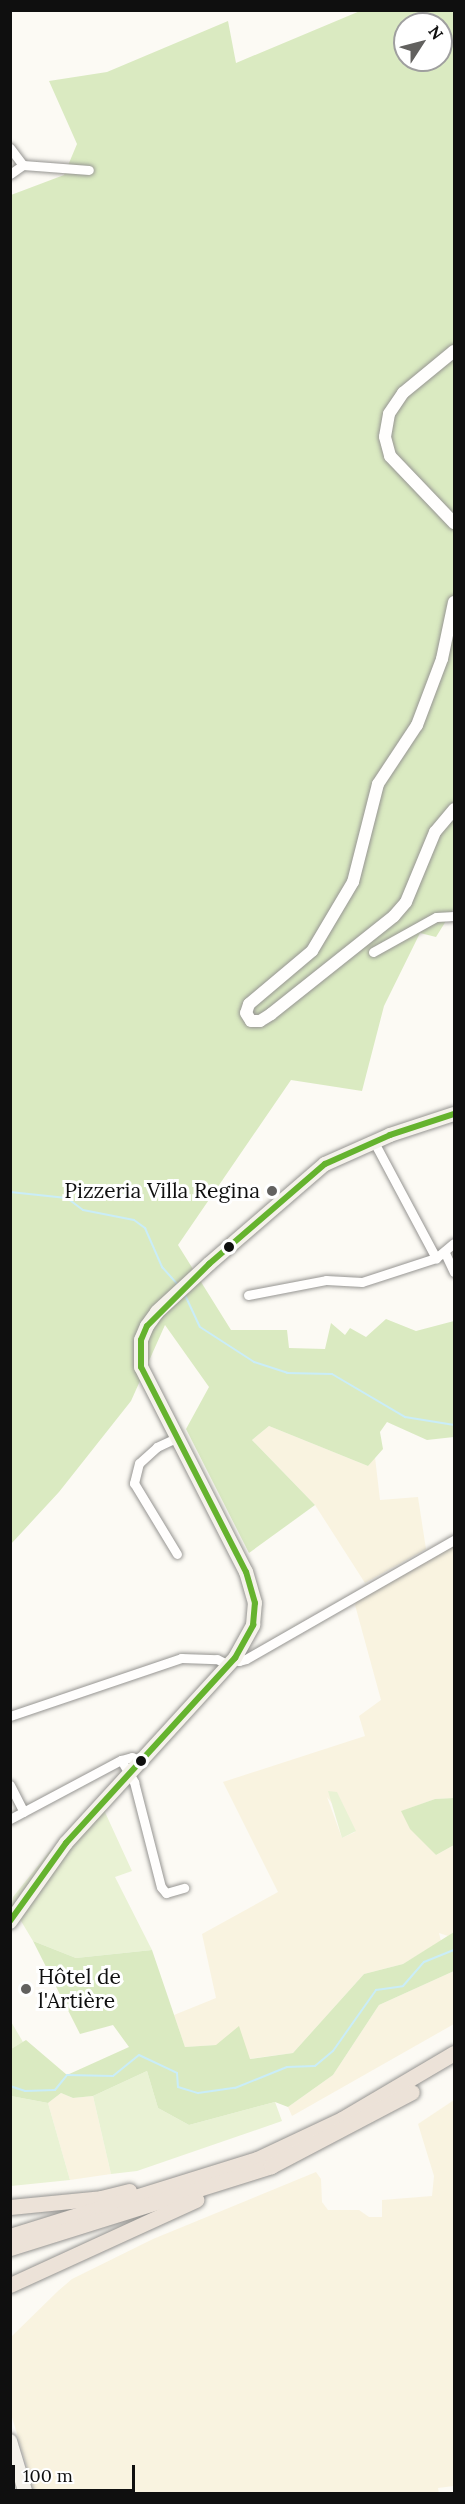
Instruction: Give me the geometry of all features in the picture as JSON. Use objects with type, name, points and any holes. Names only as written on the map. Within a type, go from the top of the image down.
[{"type":"highway","points":[[10,2285],[264,2162],[454,2053]]},
{"type":"highway","points":[[10,2248],[264,2162],[342,2131],[454,2065]]},
{"type":"highway","points":[[10,2207],[101,2198],[264,2162]]},
{"type":"highway","points":[[10,2236],[264,2162]]},
{"type":"main road","points":[[10,1922],[66,1843],[232,1662],[253,1625],[254,1593],[141,1367],[141,1340],[157,1312],[311,1173],[339,1156],[454,1114]]},
{"type":"main road","points":[[10,2441],[26,2493]]},
{"type":"street","points":[[10,148],[23,165]]},
{"type":"street","points":[[10,174],[23,165],[89,170]]},
{"type":"street","points":[[454,351],[403,393],[389,414],[385,437],[390,456],[454,524]]},
{"type":"street","points":[[454,602],[442,659],[417,725],[378,784],[353,882],[312,951],[249,1004],[246,1013],[250,1021],[260,1021],[271,1014],[394,916],[406,902],[435,832],[454,810]]},
{"type":"street","points":[[373,952],[436,917],[454,916]]},
{"type":"street","points":[[374,1142],[441,1256],[454,1272]]},
{"type":"street","points":[[248,1294],[326,1280],[362,1282],[441,1256],[454,1244]]},
{"type":"street","points":[[176,1438],[157,1447],[139,1463],[134,1483],[177,1554]]},
{"type":"street","points":[[10,1716],[181,1658],[217,1659],[232,1662],[246,1659],[454,1540]]},
{"type":"street","points":[[10,1819],[121,1760],[132,1757],[140,1761]]},
{"type":"street","points":[[121,1760],[129,1773],[148,1827],[161,1887],[166,1893],[184,1888]]},
{"type":"street","points":[[10,1785],[24,1812]]},
{"type":"shaded area","points":[[269,1426],[368,1466],[375,1457],[380,1500],[418,1497],[426,1549],[365,1583],[315,1505],[252,1440]]},
{"type":"shaded area","points":[[454,1546],[454,1798],[435,1799],[402,1811],[436,1855],[454,1845],[454,1932],[448,1936],[439,1933],[441,1941],[403,1964],[364,1974],[293,2053],[249,2059],[216,2045],[185,2047],[174,2015],[216,1998],[202,1934],[278,1892],[223,1782],[365,1736],[359,1716],[381,1700],[355,1605],[357,1599]],"holes":[[[327,1797],[355,1832],[342,1838]]]},
{"type":"shaded area","points":[[454,1971],[454,2024],[292,2116],[288,2107],[333,2075],[379,2005]]},
{"type":"shaded area","points":[[61,2093],[73,2098],[93,2096],[111,2174],[70,2180],[48,2103]]},
{"type":"shaded area","points":[[454,2100],[454,2486],[438,2488],[439,2494],[35,2493],[11,2414],[11,2337],[58,2291],[72,2279],[153,2239],[316,2172],[321,2179],[322,2202],[328,2210],[359,2210],[369,2217],[382,2217],[382,2200],[432,2196],[434,2176],[418,2124]]},
{"type":"green space","points":[[360,11],[454,11],[454,908],[436,937],[420,933],[384,1006],[362,1091],[291,1080],[178,1245],[231,1330],[287,1330],[289,1348],[325,1349],[331,1323],[345,1335],[350,1328],[366,1337],[386,1319],[416,1331],[454,1321],[454,1437],[427,1440],[387,1422],[380,1432],[383,1449],[368,1466],[269,1426],[252,1440],[315,1505],[249,1553],[186,1429],[209,1387],[165,1325],[131,1401],[59,1492],[11,1544],[11,195],[64,175],[77,144],[49,81],[107,72],[228,21],[236,63]]},
{"type":"green space","points":[[328,1791],[337,1792],[356,1831],[342,1838]]},
{"type":"green space","points":[[454,1798],[454,1845],[436,1855],[410,1829],[401,1811],[435,1799]]},
{"type":"green space","points":[[104,1810],[132,1871],[115,1877],[152,1950],[76,1958],[33,1941],[12,1906],[13,1897],[49,1852]]},
{"type":"green space","points":[[454,1932],[454,1971],[379,2005],[333,2075],[288,2107],[275,2102],[189,2125],[158,2108],[147,2071],[93,2096],[73,2098],[61,2093],[48,2103],[11,2096],[11,2049],[26,2040],[67,2075],[129,2047],[113,2025],[80,2034],[33,1941],[76,1958],[152,1950],[185,2047],[216,2045],[239,2026],[250,2059],[293,2053],[364,1974],[403,1964]]},
{"type":"green space","points":[[10,2020],[23,2042],[11,2049],[10,2049]]},
{"type":"green space","points":[[147,2071],[158,2108],[189,2125],[275,2102],[282,2121],[137,2171],[111,2174],[93,2096]]},
{"type":"green space","points":[[11,2096],[48,2103],[70,2180],[11,2186]]},
{"type":"waterway","points":[[10,1192],[67,1198],[83,1210],[134,1220],[145,1228],[162,1267],[178,1285]]},
{"type":"waterway","points":[[185,1295],[200,1327],[254,1362],[287,1373],[332,1374],[405,1417],[454,1425]]},
{"type":"waterway","points":[[10,2086],[25,2091],[55,2090],[67,2075],[113,2076],[139,2055],[177,2073],[178,2087],[198,2093],[235,2088],[287,2067],[315,2066],[333,2051],[376,1990],[403,1986],[424,1962],[454,1950]]},
{"type":"transit line","points":[[10,1921],[66,1843],[235,1658],[253,1625],[255,1603],[246,1572],[141,1367],[141,1340],[147,1326],[209,1264],[325,1164],[390,1135],[454,1114]]},
{"type":"place","name":"Pizzeria Villa Regina","points":[[272,1191]]},
{"type":"place","name":"Hôtel de l'Artière","points":[[26,1989]]}]
